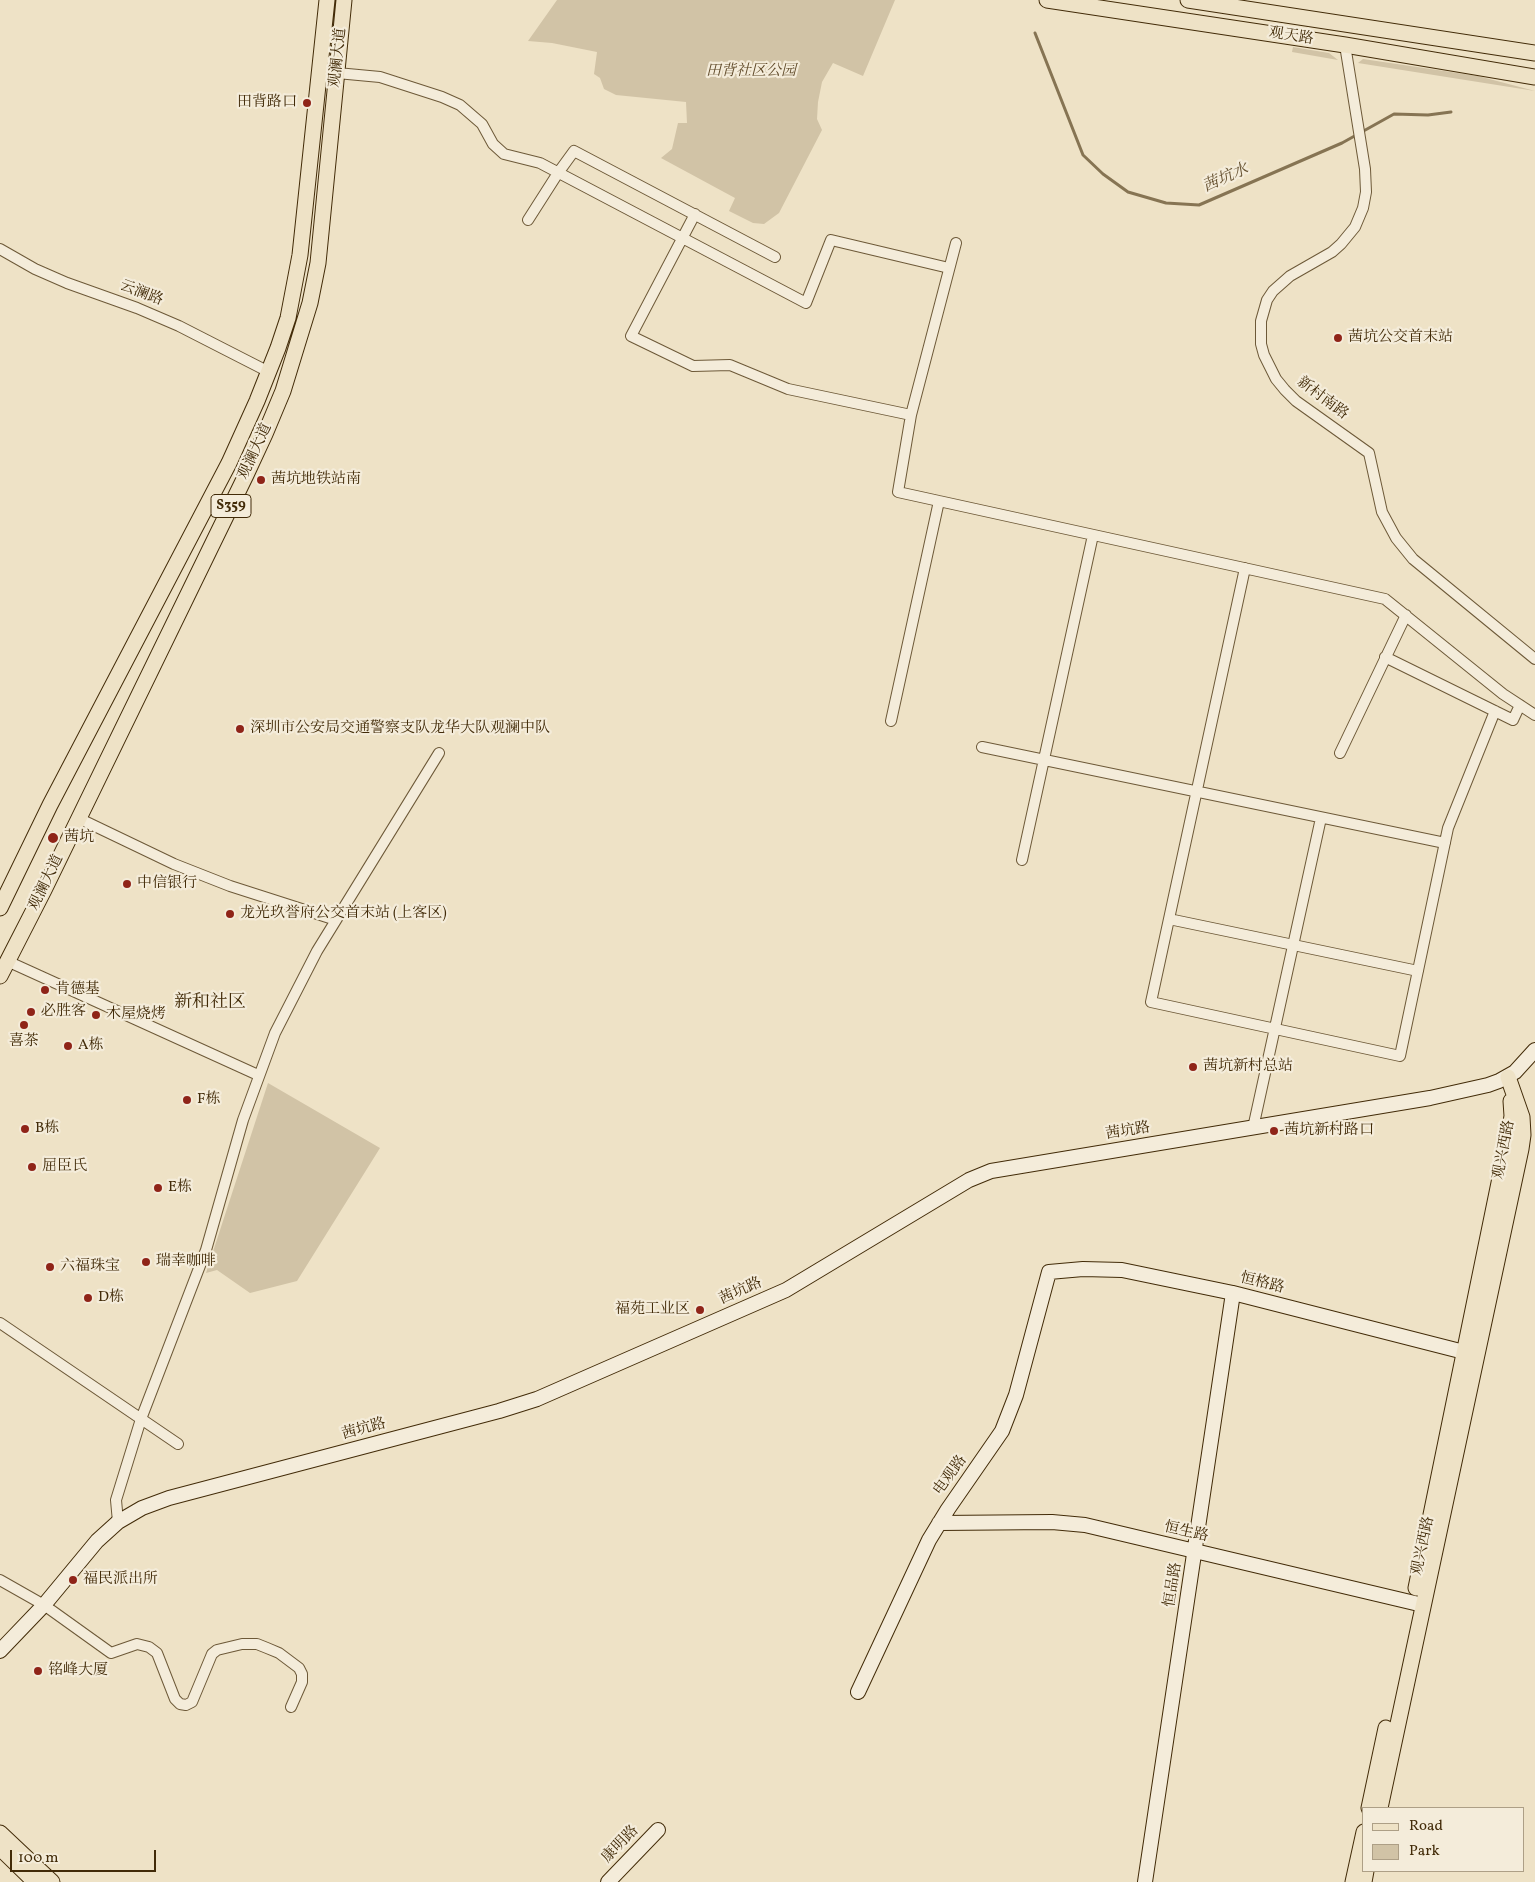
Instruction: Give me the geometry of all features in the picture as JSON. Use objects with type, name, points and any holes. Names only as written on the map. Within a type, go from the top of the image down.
[{"type":"main road","name":"观澜大道","points":[[0,908],[50,805],[229,462],[269,372],[288,318],[300,255],[327,0]]},
{"type":"main road","name":"观澜大道","points":[[0,976],[44,890],[265,434],[283,391],[310,304],[318,263],[344,0]]},
{"type":"main road","name":"观天路","points":[[1047,0],[1345,45],[1535,77]]},
{"type":"main road","name":"观天路","points":[[1188,0],[1535,53]]},
{"type":"main road","name":"观兴西路","points":[[1380,1807],[1464,1352],[1511,1124],[1512,1110],[1508,1077]]},
{"type":"main road","name":"观兴西路","points":[[1369,1807],[1418,1604],[1521,1149],[1523,1135],[1522,1117],[1508,1077]]},
{"type":"main road","points":[[0,1833],[52,1882]]},
{"type":"main road","points":[[1353,1882],[1362,1841]]},
{"type":"main road","points":[[0,1848],[35,1882]]},
{"type":"street","name":"新村南路","points":[[1345,45],[1367,180],[1363,208],[1349,236],[1332,252],[1290,276],[1273,291],[1267,300],[1261,321],[1261,344],[1264,356],[1276,379],[1291,396],[1369,453],[1382,512],[1396,538],[1413,559],[1535,659]]},
{"type":"street","points":[[337,73],[380,77],[442,97],[460,105],[482,124],[493,144],[504,154],[540,163],[806,303],[831,240],[949,268]]},
{"type":"street","points":[[528,220],[558,172],[574,151],[775,257]]},
{"type":"street","points":[[695,214],[631,336],[693,366],[730,365],[788,389],[911,415]]},
{"type":"street","points":[[956,243],[911,415],[898,492],[1385,599],[1503,694],[1535,715]]},
{"type":"street","name":"云澜路","points":[[0,250],[35,269],[67,283],[137,308],[179,326],[269,372]]},
{"type":"street","points":[[892,721],[939,501]]},
{"type":"street","points":[[1022,860],[1093,535]]},
{"type":"street","points":[[1245,568],[1151,1002],[1400,1056],[1448,828],[1495,711]]},
{"type":"street","points":[[1340,754],[1406,616]]},
{"type":"street","points":[[1386,658],[1512,720],[1520,705]]},
{"type":"street","points":[[982,747],[1445,843]]},
{"type":"street","points":[[118,1522],[116,1500],[141,1419],[206,1250],[258,1075],[288,1005],[317,951],[438,753]]},
{"type":"street","points":[[78,818],[174,864],[230,886],[336,920]]},
{"type":"street","points":[[1253,1128],[1321,818]]},
{"type":"street","points":[[1170,919],[1418,971]]},
{"type":"street","points":[[7,961],[258,1075]]},
{"type":"street","name":"茜坑路","points":[[0,1651],[44,1605],[97,1541],[118,1522],[142,1508],[169,1498],[499,1411],[537,1399],[786,1290],[969,1180],[991,1171],[1430,1098],[1488,1085],[1508,1077],[1521,1067],[1535,1050]]},
{"type":"street","name":"恒格路","points":[[1049,1272],[1084,1268],[1122,1270],[1233,1293],[1464,1352]]},
{"type":"street","name":"电观路","points":[[858,1692],[939,1523],[1002,1431],[1016,1395],[1049,1272]]},
{"type":"street","name":"恒品路","points":[[1145,1882],[1233,1293]]},
{"type":"street","points":[[0,1323],[178,1444]]},
{"type":"street","name":"恒生路","points":[[939,1523],[1067,1523],[1418,1604]]},
{"type":"street","points":[[0,1580],[44,1605],[112,1653],[137,1644],[149,1647],[157,1654],[175,1699],[180,1704],[186,1705],[192,1702],[212,1654],[217,1650],[242,1644],[257,1644],[268,1648],[279,1653],[299,1668],[302,1674],[302,1682],[291,1707]]},
{"type":"street","name":"康明路","points":[[608,1882],[658,1830]]},
{"type":"green space","name":"田背社区公园","points":[[557,0],[895,0],[863,76],[833,63],[822,82],[818,102],[817,119],[822,130],[779,213],[764,224],[753,223],[729,211],[735,198],[661,158],[672,149],[678,123],[687,123],[686,102],[616,95],[604,89],[600,78],[594,74],[597,52],[552,43],[528,41]]},
{"type":"green space","points":[[1293,47],[1329,53],[1338,60],[1292,52]]},
{"type":"green space","points":[[1363,59],[1478,76],[1535,91],[1358,63]]},
{"type":"green space","points":[[268,1083],[380,1148],[297,1281],[250,1293],[217,1270],[206,1273]]},
{"type":"waterway","name":"茜坑水","points":[[1035,33],[1083,155],[1103,174],[1128,192],[1166,203],[1199,205],[1342,143],[1394,114],[1428,115],[1451,112]]},
{"type":"place","name":"田背路口","points":[[307,103]]},
{"type":"place","name":"茜坑公交首末站","points":[[1338,338]]},
{"type":"place","name":"茜坑地铁站南","points":[[261,480]]},
{"type":"place","name":"深圳市公安局交通警察支队龙华大队观澜中队","points":[[240,729]]},
{"type":"place","name":"茜坑","points":[[53,838]]},
{"type":"place","name":"中信银行","points":[[127,884]]},
{"type":"place","name":"龙光玖誉府公交首末站 (上客区)","points":[[230,914]]},
{"type":"place","name":"肯德基","points":[[45,990]]},
{"type":"place","name":"必胜客","points":[[31,1012]]},
{"type":"place","name":"木屋烧烤","points":[[96,1015]]},
{"type":"place","name":"喜茶","points":[[24,1025]]},
{"type":"place","name":"A栋","points":[[68,1046]]},
{"type":"place","name":"茜坑新村总站","points":[[1193,1067]]},
{"type":"place","name":"F栋","points":[[187,1100]]},
{"type":"place","name":"B栋","points":[[25,1129]]},
{"type":"place","name":"茜坑新村路口","points":[[1274,1131]]},
{"type":"place","name":"屈臣氏","points":[[32,1167]]},
{"type":"place","name":"E栋","points":[[158,1188]]},
{"type":"place","name":"瑞幸咖啡","points":[[146,1262]]},
{"type":"place","name":"六福珠宝","points":[[50,1267]]},
{"type":"place","name":"D栋","points":[[88,1298]]},
{"type":"place","name":"福苑工业区","points":[[700,1310]]},
{"type":"place","name":"福民派出所","points":[[73,1580]]},
{"type":"place","name":"铭峰大厦","points":[[38,1671]]},
{"type":"district","name":"新和社区","points":[[210,1004]]}]
